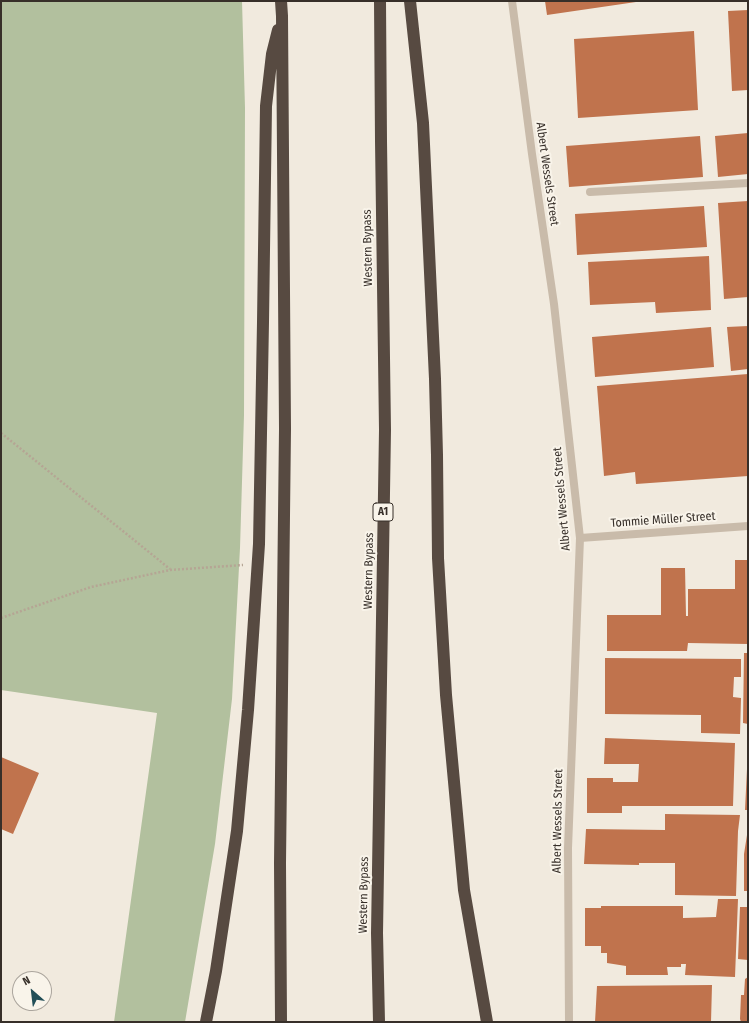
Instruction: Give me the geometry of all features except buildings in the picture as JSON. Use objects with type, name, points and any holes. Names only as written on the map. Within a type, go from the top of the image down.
[{"type":"highway","points":[[281,1],[285,429],[280,863],[281,1022]]},
{"type":"highway","name":"Western Bypass","points":[[379,1022],[377,933],[385,430],[380,1]]},
{"type":"highway","points":[[410,1],[423,123],[435,386],[438,558],[446,695],[464,890],[487,1022]]},
{"type":"highway","points":[[206,1022],[216,971],[237,831],[248,710],[259,536],[266,106],[272,54],[282,16]]},
{"type":"lane","name":"Albert Wessels Street","points":[[512,1],[554,304],[580,538],[568,848],[569,1022]]},
{"type":"lane","points":[[590,192],[748,183]]},
{"type":"lane","name":"Tommie Müller Street","points":[[580,538],[748,526]]},
{"type":"path","points":[[1,433],[170,570]]},
{"type":"path","points":[[1,618],[91,587],[170,570],[258,564]]},
{"type":"green space","points":[[1,1],[242,1],[245,108],[244,415],[240,548],[232,699],[215,844],[185,1022],[114,1022],[157,713],[1,690]]}]
